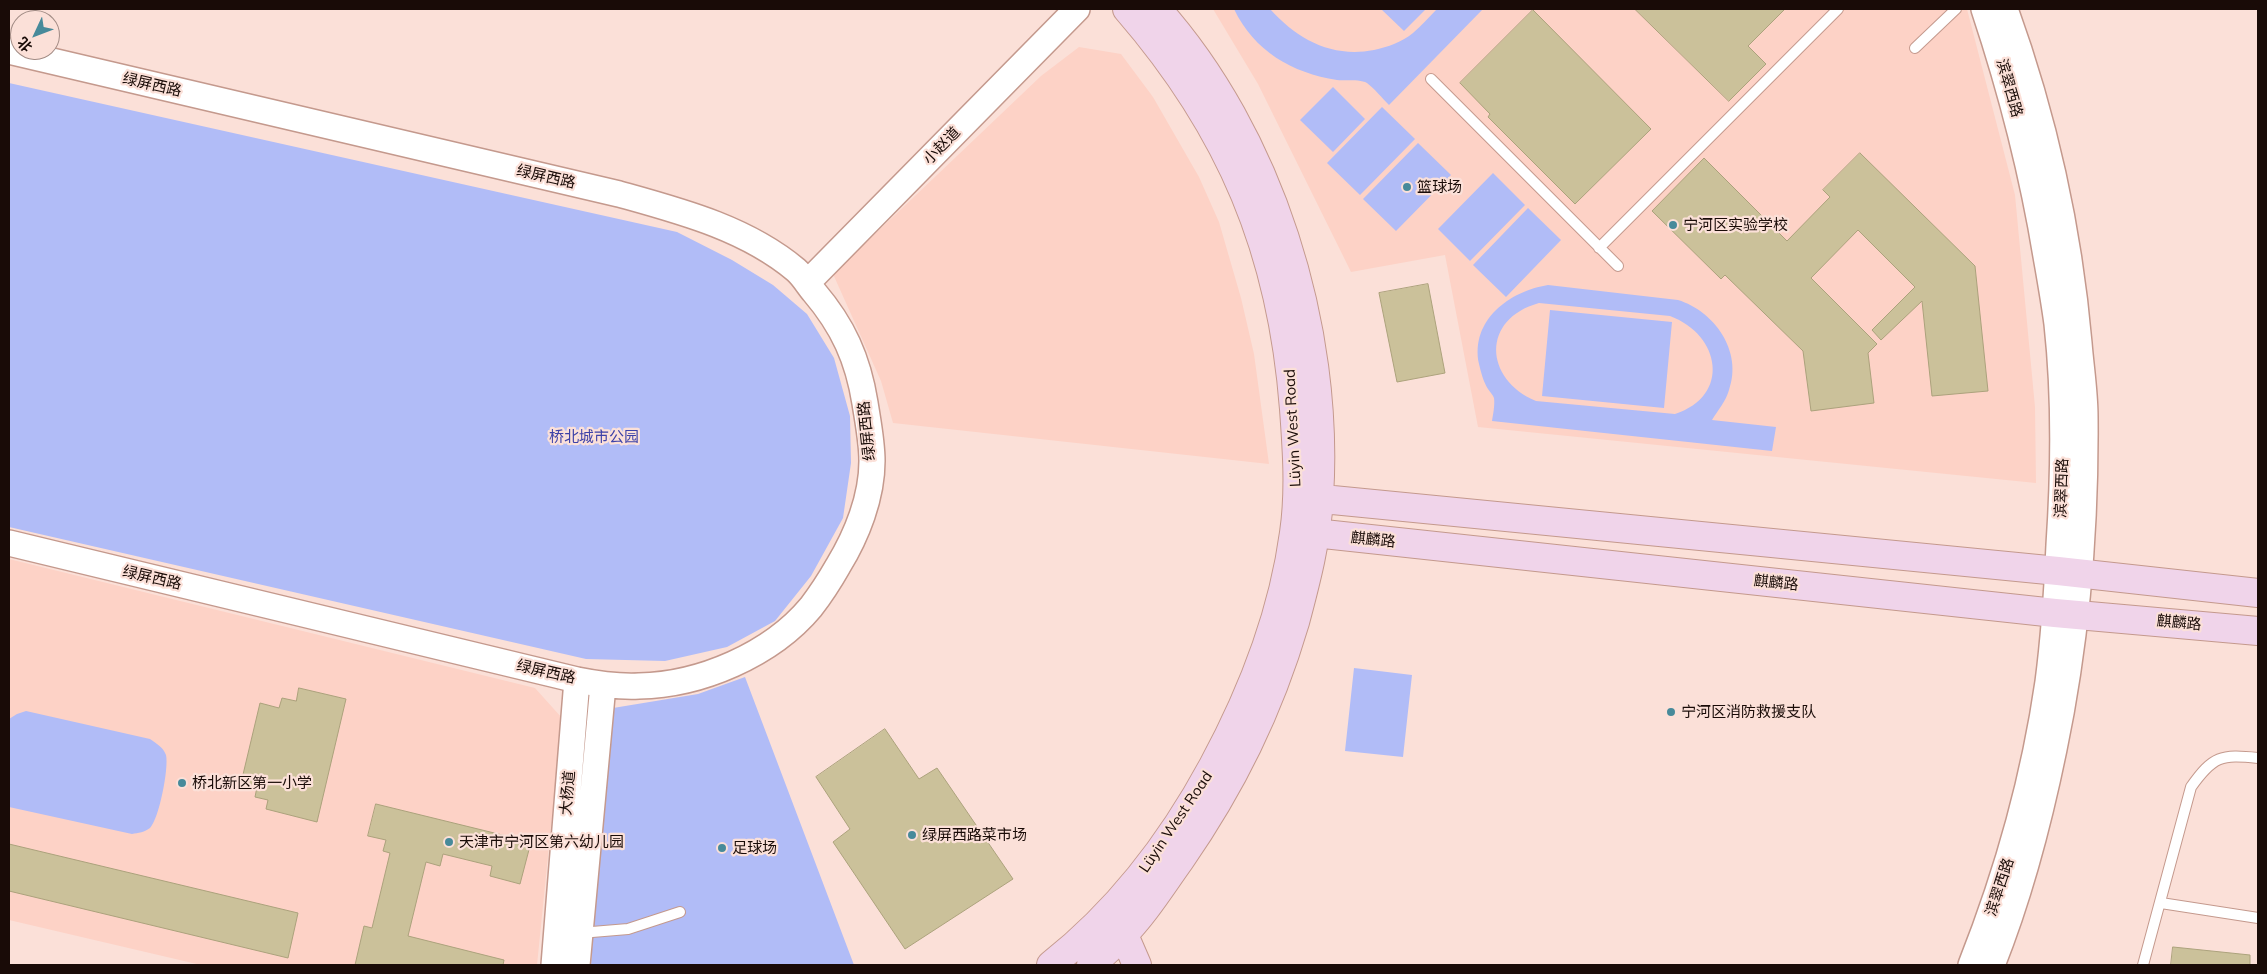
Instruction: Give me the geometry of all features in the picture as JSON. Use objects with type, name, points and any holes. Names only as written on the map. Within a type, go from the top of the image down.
[{"type":"main road","name":"Lüyin West Road","points":[[1127,9],[1184,81],[1222,144],[1252,210],[1274,279],[1287,336],[1298,452],[1308,497]]},
{"type":"main road","name":"Lüyin West Road","points":[[1051,965],[1085,959],[1199,832],[1234,776],[1248,748],[1284,660],[1302,598],[1305,532],[1318,397],[1312,352],[1296,278],[1281,229],[1255,165],[1228,111],[1209,79],[1157,9]]},
{"type":"main road","points":[[1308,497],[2069,572],[2258,593]]},
{"type":"main road","name":"麒麟路","points":[[1305,532],[2066,613],[2258,631]]},
{"type":"main road","points":[[1115,926],[1137,965]]},
{"type":"street","name":"小赵道","points":[[802,277],[1054,9]]},
{"type":"street","name":"小赵道","points":[[802,277],[1077,9]]},
{"type":"street","name":"滨翠西路","points":[[1984,9],[2004,68],[2027,152],[2057,322],[2062,400],[2063,488],[2069,572]]},
{"type":"street","name":"滨翠西路","points":[[1992,965],[2023,879],[2045,796],[2065,697],[2066,613],[2085,414],[2076,309],[2057,185],[2033,90],[2006,9]]},
{"type":"street","name":"绿屏西路","points":[[9,51],[618,194],[675,210],[726,228],[768,249],[802,277],[832,313],[852,350],[863,388],[872,461],[868,492],[859,525],[845,556],[810,608],[787,631],[760,650],[701,675],[670,683],[639,686],[603,685],[577,680],[9,543]]},
{"type":"street","name":"滨翠西路","points":[[1971,965],[2008,863],[2030,780],[2048,682],[2066,613]]},
{"type":"street","name":"大杨道","points":[[554,965],[577,680]]},
{"type":"street","name":"大杨道","points":[[577,965],[603,685]]},
{"type":"lane","points":[[1600,248],[1838,9]]},
{"type":"lane","points":[[1915,48],[1956,9]]},
{"type":"lane","points":[[1432,79],[1618,266]]},
{"type":"lane","points":[[2144,965],[2191,787],[2204,768],[2219,758],[2234,756],[2258,758]]},
{"type":"lane","points":[[2161,903],[2258,918]]},
{"type":"lane","points":[[580,932],[628,929],[680,912]]},
{"type":"shaded area","name":"宁河区实验学校","points":[[1213,9],[1967,9],[2015,195],[2035,407],[2036,483],[1478,427],[1445,255],[1351,272],[1258,84]]},
{"type":"shaded area","points":[[1079,47],[1121,54],[1153,97],[1199,177],[1219,222],[1241,298],[1254,354],[1269,464],[893,423],[881,381],[833,274],[1041,76]]},
{"type":"shaded area","name":"桥北新区第一小学","points":[[9,559],[535,688],[562,718],[537,965],[201,965],[9,920]]},
{"type":"green space","points":[[1234,9],[1270,9],[1292,30],[1304,38],[1330,49],[1359,52],[1395,44],[1409,36],[1437,9],[1483,9],[1389,105],[1367,83],[1320,77],[1290,66],[1276,58],[1252,37]]},
{"type":"green space","points":[[1381,9],[1426,9],[1404,31]]},
{"type":"green space","name":"桥北城市公园","points":[[9,83],[677,232],[732,260],[773,285],[807,314],[834,358],[850,416],[851,463],[843,518],[811,576],[775,621],[727,647],[665,661],[586,659],[9,527]]},
{"type":"green space","points":[[1333,87],[1365,119],[1333,152],[1300,120]]},
{"type":"green space","name":"篮球场","points":[[1382,107],[1415,139],[1360,195],[1327,163]]},
{"type":"green space","name":"篮球场","points":[[1418,143],[1451,175],[1396,231],[1363,199]]},
{"type":"green space","name":"篮球场","points":[[1493,173],[1525,205],[1470,261],[1438,229]]},
{"type":"green space","points":[[1528,208],[1561,240],[1506,297],[1473,265]]},
{"type":"green space","points":[[1548,285],[1678,300],[1691,305],[1703,313],[1722,334],[1729,347],[1732,361],[1732,375],[1728,394],[1712,420],[1776,427],[1772,451],[1492,421],[1494,398],[1485,383],[1479,364],[1478,348],[1481,334],[1487,321],[1496,310],[1507,301],[1534,288]],"holes":[[[1539,303],[1670,316],[1687,325],[1700,337],[1709,351],[1713,365],[1711,380],[1705,394],[1693,405],[1675,414],[1536,401],[1519,391],[1506,379],[1499,365],[1496,350],[1499,335],[1507,322],[1520,311]]]},
{"type":"green space","points":[[1550,310],[1672,322],[1664,408],[1542,396]]},
{"type":"green space","points":[[1354,668],[1412,675],[1403,757],[1345,751]]},
{"type":"green space","points":[[745,677],[854,965],[591,965],[607,709],[698,694]]},
{"type":"green space","points":[[26,711],[150,739],[160,746],[166,755],[166,771],[157,815],[150,828],[132,834],[9,807],[9,719]]},
{"type":"building","points":[[1635,9],[1785,9],[1748,46],[1766,64],[1729,101]]},
{"type":"building","points":[[1533,10],[1651,129],[1575,204],[1488,117],[1490,114],[1460,83]]},
{"type":"building","points":[[1860,153],[1975,266],[1988,391],[1932,396],[1922,301],[1881,340],[1872,330],[1915,287],[1858,230],[1811,278],[1877,344],[1868,353],[1874,403],[1811,411],[1803,351],[1725,275],[1721,279],[1652,211],[1704,158],[1787,241],[1830,197],[1823,190]]},
{"type":"building","points":[[1428,284],[1445,373],[1397,382],[1379,293]]},
{"type":"building","points":[[299,688],[346,699],[317,822],[266,809],[268,800],[255,797],[257,787],[241,783],[260,703],[279,708],[282,698],[296,701]]},
{"type":"building","name":"绿屏西路菜市场","points":[[885,729],[919,779],[937,768],[1013,879],[905,949],[833,842],[850,829],[816,777]]},
{"type":"building","points":[[376,804],[531,842],[520,884],[490,876],[492,866],[443,854],[440,866],[426,862],[408,936],[504,960],[503,965],[355,965],[364,926],[372,928],[390,853],[383,851],[386,840],[368,836]]},
{"type":"building","points":[[9,844],[298,913],[288,958],[9,891]]},
{"type":"building","points":[[2173,947],[2250,955],[2250,965],[2171,965]]},
{"type":"place","name":"篮球场","points":[[1407,187]]},
{"type":"place","name":"宁河区实验学校","points":[[1673,225]]},
{"type":"place","name":"宁河区消防救援支队","points":[[1671,712]]},
{"type":"place","name":"桥北新区第一小学","points":[[182,783]]},
{"type":"place","name":"绿屏西路菜市场","points":[[912,835]]},
{"type":"place","name":"天津市宁河区第六幼儿园","points":[[449,842]]},
{"type":"place","name":"足球场","points":[[722,848]]}]
